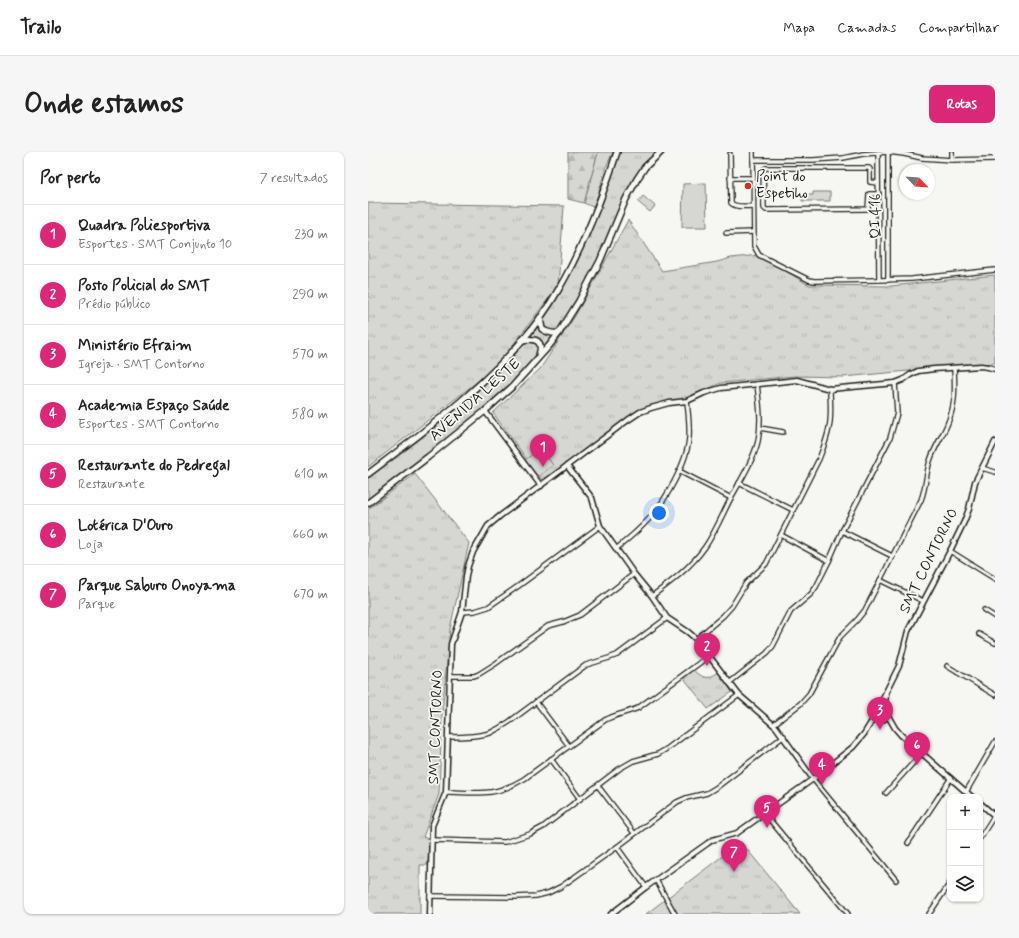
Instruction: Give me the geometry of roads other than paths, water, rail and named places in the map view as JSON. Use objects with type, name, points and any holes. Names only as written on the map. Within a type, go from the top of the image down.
[{"type":"main road","name":"AVENIDA LESTE","points":[[368,474],[427,429],[492,373],[540,318],[561,285],[577,255],[592,222],[617,152]]},
{"type":"main road","name":"AVENIDA LESTE","points":[[369,501],[428,457],[513,386],[559,333],[579,301],[600,261],[626,199],[637,179],[646,167],[661,152]]},
{"type":"main road","points":[[540,318],[542,329],[547,333],[559,333]]},
{"type":"main road","points":[[522,340],[530,338],[540,343],[541,347],[538,358]]},
{"type":"street","points":[[753,152],[754,246],[759,255],[809,280],[912,279],[995,270]]},
{"type":"street","points":[[753,160],[813,160],[843,158],[878,152],[904,154],[922,158],[995,160]]},
{"type":"street","points":[[878,152],[879,211],[883,220],[879,280]]},
{"type":"street","name":"QI 416","points":[[888,152],[888,212],[883,220],[888,280]]},
{"type":"street","points":[[952,152],[952,160]]},
{"type":"street","points":[[730,154],[731,203],[732,205],[736,206],[753,206]]},
{"type":"street","points":[[878,183],[870,182],[869,168],[766,168],[763,170],[764,209],[868,209],[869,194],[879,194]]},
{"type":"street","points":[[730,178],[753,178]]},
{"type":"street","points":[[753,185],[763,184]]},
{"type":"street","points":[[753,194],[764,194]]},
{"type":"street","points":[[879,211],[888,212]]},
{"type":"street","points":[[726,233],[754,232]]},
{"type":"street","points":[[696,639],[728,611],[746,584],[766,564],[819,459],[826,442],[830,427],[830,389],[895,383],[918,371],[934,369],[984,366],[995,369]]},
{"type":"street","points":[[774,724],[800,704],[809,694],[840,637],[865,610],[921,500],[930,460],[948,424],[954,406],[954,368]]},
{"type":"street","name":"SMT CONTORNO","points":[[430,914],[432,826],[446,792],[451,644],[462,612],[466,576],[472,552],[488,526],[640,412],[651,408],[687,401],[704,393],[721,388],[797,380],[830,389]]},
{"type":"street","points":[[730,683],[773,646],[791,612],[811,594],[816,587],[842,531],[890,438],[897,413],[895,383]]},
{"type":"street","points":[[652,596],[678,576],[704,549],[713,535],[739,483],[758,442],[760,428],[757,384]]},
{"type":"street","points":[[616,549],[649,520],[667,494],[679,471],[687,450],[689,438],[687,401]]},
{"type":"street","points":[[484,411],[541,486]]},
{"type":"street","points":[[760,428],[783,432]]},
{"type":"street","name":"SMT CONTORNO","points":[[878,709],[899,666],[908,631],[966,517],[974,487],[995,444]]},
{"type":"street","points":[[568,466],[592,498],[600,526],[667,618],[696,639],[738,695],[774,724],[813,778],[896,880]]},
{"type":"street","points":[[982,468],[995,472]]},
{"type":"street","points":[[679,471],[731,498]]},
{"type":"street","points":[[739,483],[793,510]]},
{"type":"street","points":[[462,612],[475,611],[488,607],[600,526]]},
{"type":"street","points":[[842,531],[892,556]]},
{"type":"street","points":[[781,535],[829,561]]},
{"type":"street","points":[[950,551],[995,579]]},
{"type":"street","points":[[450,676],[474,676],[479,674],[548,626],[580,615],[634,574]]},
{"type":"street","points":[[880,580],[923,602]]},
{"type":"street","points":[[984,610],[995,617]]},
{"type":"street","points":[[449,737],[464,737],[491,732],[509,722],[586,665],[617,655],[667,618]]},
{"type":"street","points":[[979,634],[995,643]]},
{"type":"street","points":[[446,792],[490,792],[514,785],[605,720],[612,716],[638,708],[709,656]]},
{"type":"street","points":[[947,666],[995,695]]},
{"type":"street","name":"SMT CONTORNO","points":[[884,709],[887,691]]},
{"type":"street","points":[[431,840],[505,842],[530,834],[598,786],[619,769],[633,762],[658,754],[668,748],[738,695]]},
{"type":"street","points":[[536,702],[569,746]]},
{"type":"street","points":[[895,728],[879,718],[876,711],[881,708],[884,709],[895,728],[904,738],[968,794]]},
{"type":"street","points":[[611,914],[712,840],[737,833],[765,814],[853,747],[869,726],[879,718],[886,718],[887,714]]},
{"type":"street","points":[[430,896],[516,897],[536,896],[548,893],[562,886],[677,802],[686,798],[707,793],[712,790],[784,736]]},
{"type":"street","points":[[966,792],[995,742]]},
{"type":"street","points":[[886,793],[922,753]]},
{"type":"street","points":[[551,759],[580,799]]},
{"type":"street","points":[[908,843],[951,778]]},
{"type":"street","points":[[598,786],[634,833]]},
{"type":"street","points":[[983,806],[995,816],[983,834]]},
{"type":"street","points":[[765,814],[848,914]]},
{"type":"street","points":[[616,847],[646,887]]},
{"type":"street","points":[[656,880],[675,914]]},
{"type":"street","points":[[929,914],[947,887]]},
{"type":"place","name":"Point do Espetiho","points":[[748,186]]},
{"type":"place","name":"Quadra Poliesportiva","points":[[543,467]]},
{"type":"place","name":"Posto Policial do SMT","points":[[707,666]]},
{"type":"place","name":"Ministério Efraim","points":[[880,730]]},
{"type":"place","name":"Lotérica D'Ouro","points":[[917,765]]},
{"type":"place","name":"Academia Espaço Saúde","points":[[822,785]]},
{"type":"place","name":"Restaurante do Pedregal","points":[[767,828]]},
{"type":"place","name":"Parque Saburo Onoyama","points":[[734,872]]}]
